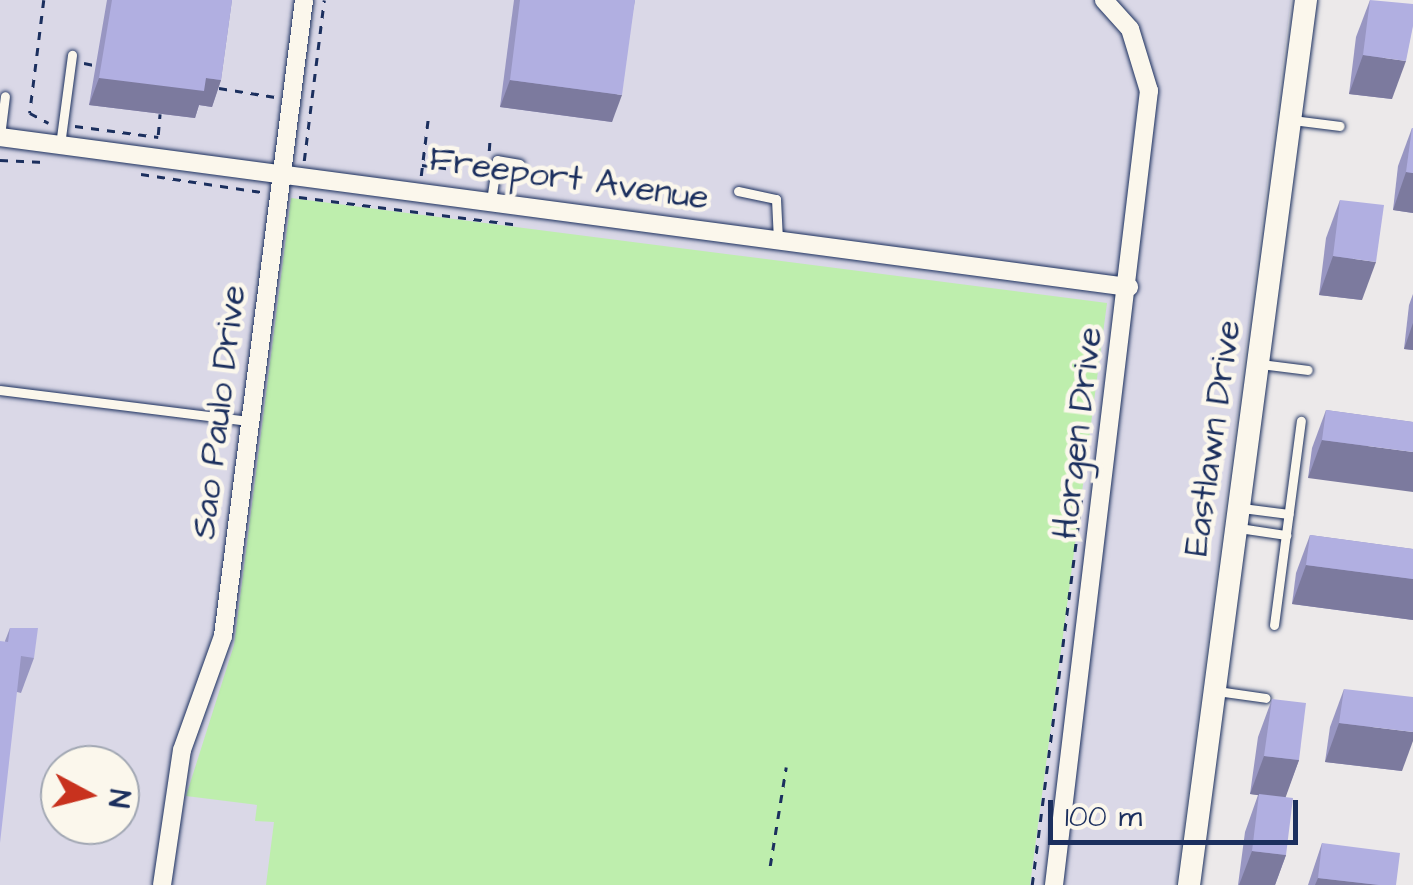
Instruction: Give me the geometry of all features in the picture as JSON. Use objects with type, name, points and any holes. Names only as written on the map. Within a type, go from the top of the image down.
[{"type":"street","name":"Sao Paulo Drive","points":[[162,885],[185,739],[223,636],[250,421],[289,196],[282,174],[304,0]]},
{"type":"street","name":"Horgen Drive","points":[[1054,885],[1149,90],[1130,28],[1104,0]]},
{"type":"street","name":"Eastlawn Drive","points":[[1189,885],[1306,0]]},
{"type":"street","name":"Freeport Avenue","points":[[0,137],[59,154],[302,176],[1128,286]]},
{"type":"lane","points":[[59,154],[78,56]]},
{"type":"lane","points":[[0,137],[5,96]]},
{"type":"lane","points":[[1291,120],[1340,126]]},
{"type":"lane","points":[[492,201],[497,160],[520,164]]},
{"type":"lane","points":[[738,191],[776,200],[778,240]]},
{"type":"lane","points":[[1259,364],[1308,370]]},
{"type":"lane","points":[[0,390],[250,421]]},
{"type":"lane","points":[[1274,625],[1301,421]]},
{"type":"lane","points":[[1238,518],[1288,514]]},
{"type":"lane","points":[[1238,518],[1286,534]]},
{"type":"lane","points":[[1214,691],[1266,698]]},
{"type":"path","points":[[44,0],[30,112],[63,125],[158,137]]},
{"type":"path","points":[[289,196],[302,176],[324,0]]},
{"type":"path","points":[[78,56],[82,63],[80,79]]},
{"type":"path","points":[[82,63],[94,64]]},
{"type":"path","points":[[214,87],[292,100]]},
{"type":"path","points":[[75,126],[77,110]]},
{"type":"path","points":[[416,212],[428,119]]},
{"type":"path","points":[[422,165],[486,174],[490,138]]},
{"type":"path","points":[[0,160],[59,154]]},
{"type":"path","points":[[138,173],[521,225]]},
{"type":"path","points":[[1032,885],[1082,491]]},
{"type":"path","points":[[770,866],[786,767]]},
{"type":"shaded area","points":[[0,0],[1291,0],[1176,885],[0,885]]},
{"type":"green space","points":[[291,198],[1107,303],[1030,885],[266,885],[274,822],[255,821],[257,805],[186,796],[234,645]]},
{"type":"building","points":[[112,0],[232,0],[221,80],[206,78],[204,91],[99,78]]},
{"type":"building","points":[[520,0],[635,0],[622,95],[510,80]]},
{"type":"building","points":[[1370,0],[1413,4],[1406,61],[1363,55]]},
{"type":"building","points":[[1413,128],[1413,173],[1406,172]]},
{"type":"building","points":[[1340,200],[1384,205],[1376,262],[1333,256]]},
{"type":"building","points":[[1326,410],[1413,422],[1413,452],[1322,440]]},
{"type":"building","points":[[1310,535],[1413,549],[1413,579],[1306,565]]},
{"type":"building","points":[[10,628],[38,628],[34,658],[21,656],[0,843],[0,641],[8,642]]},
{"type":"building","points":[[1344,689],[1413,697],[1413,732],[1339,723]]},
{"type":"building","points":[[1272,699],[1306,703],[1299,760],[1264,756]]},
{"type":"building","points":[[1259,794],[1293,798],[1286,855],[1252,851]]},
{"type":"building","points":[[1322,843],[1400,853],[1396,885],[1318,878]]}]
